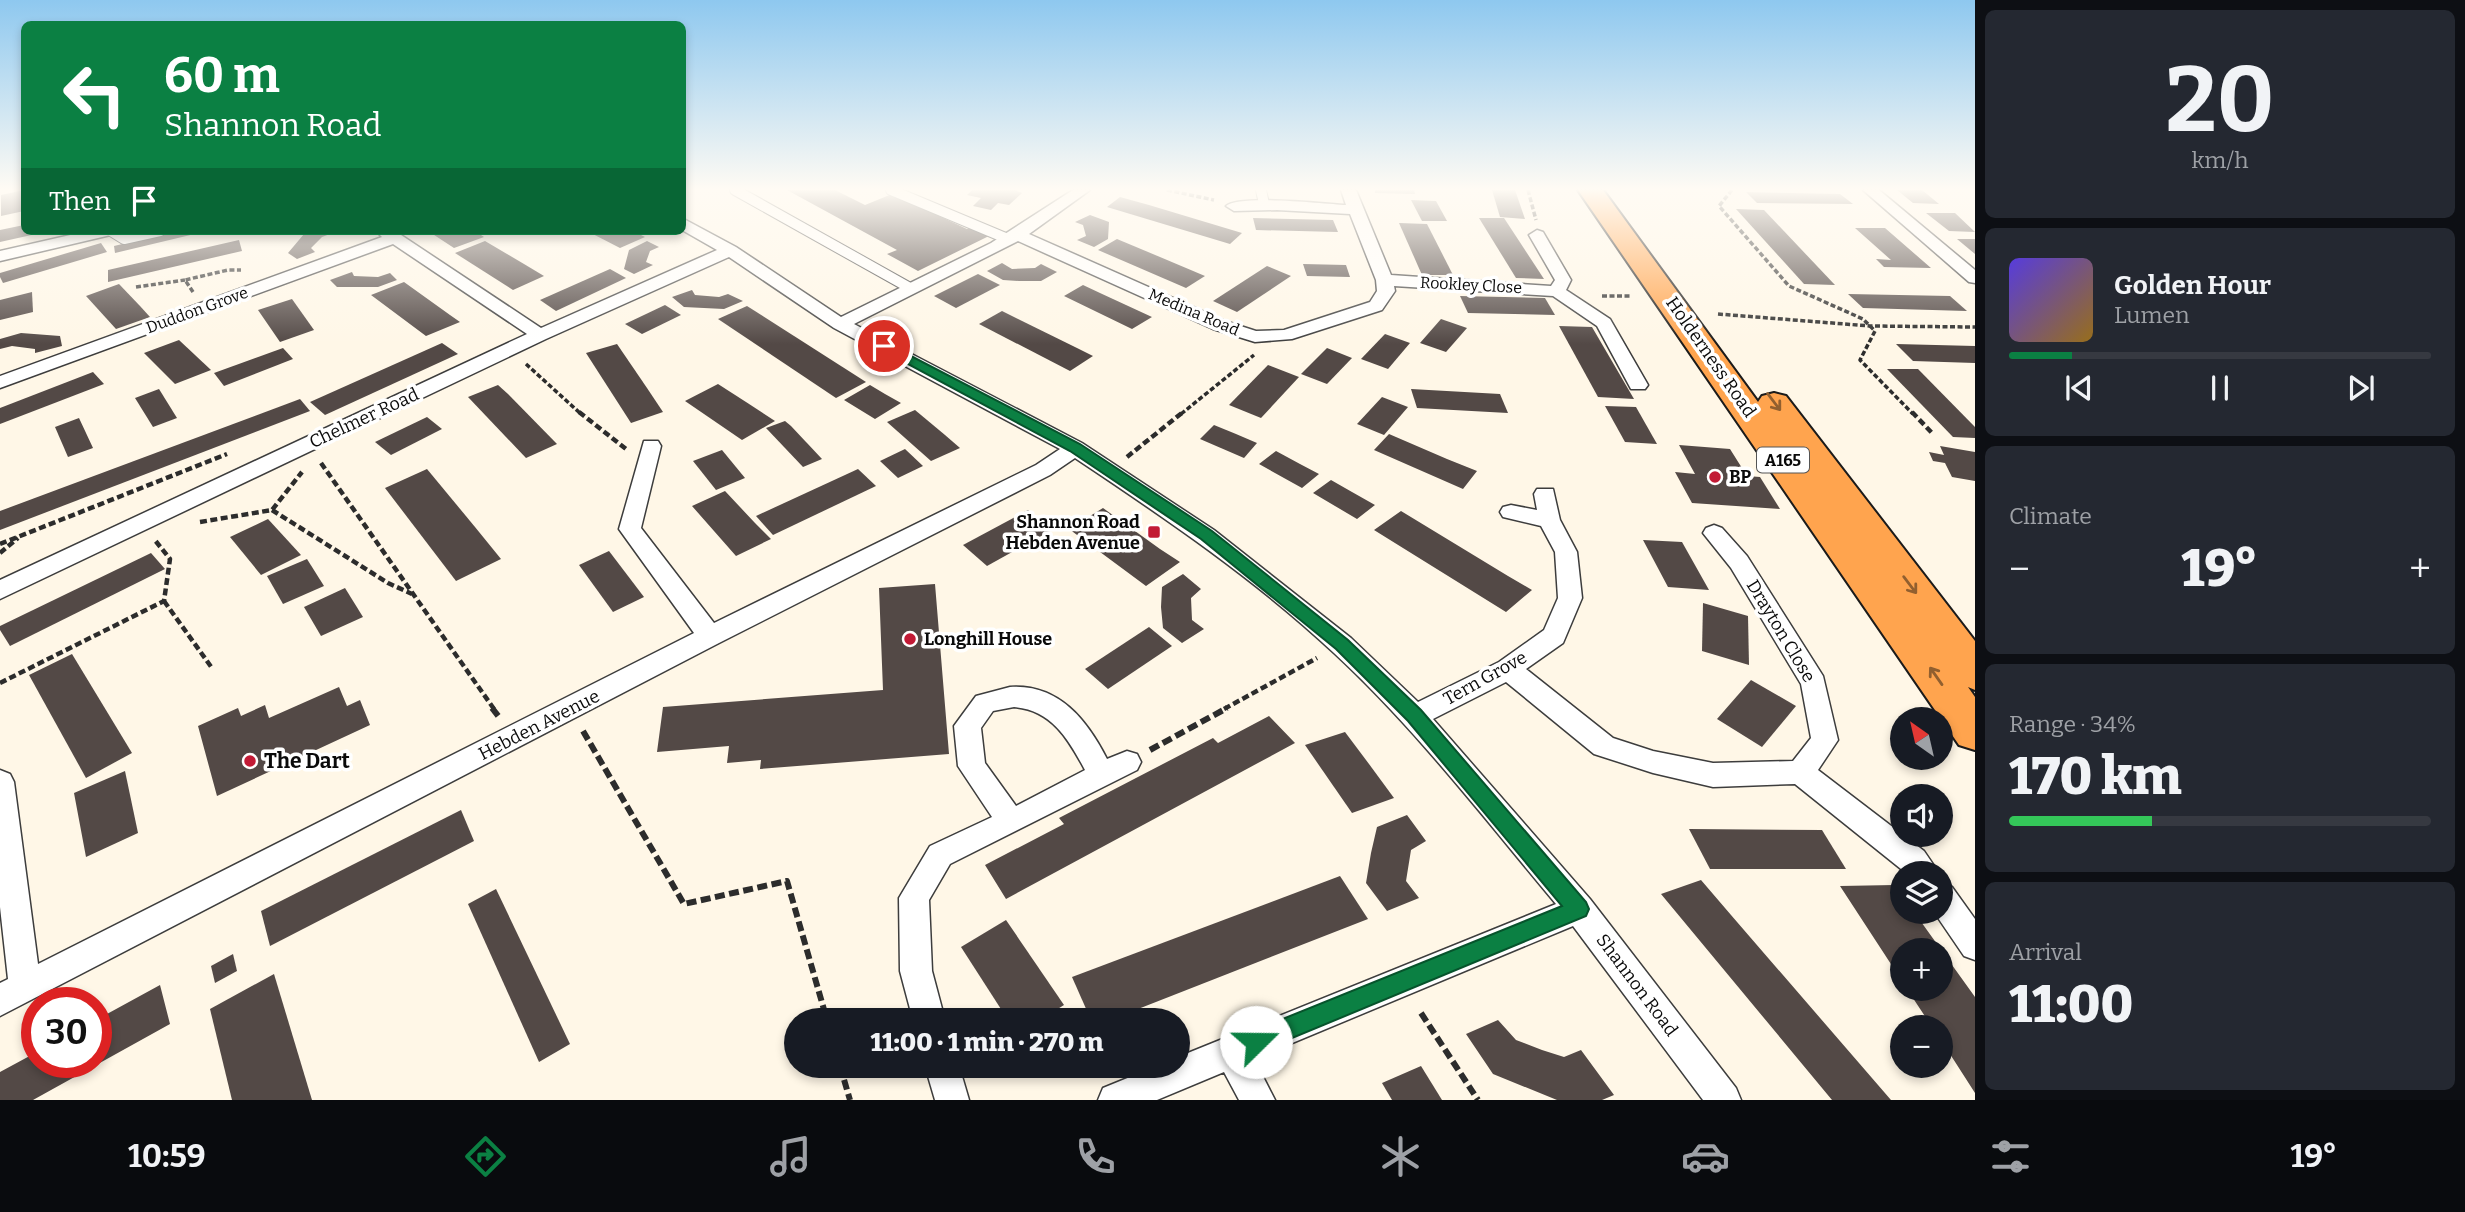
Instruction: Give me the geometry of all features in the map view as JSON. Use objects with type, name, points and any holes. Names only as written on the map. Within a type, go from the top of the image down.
[{"type":"highway","name":"Holderness Road","points":[[1627,241],[1667,296],[1808,471]]},
{"type":"highway","name":"Holderness Road","points":[[1651,241],[1851,530],[1975,732]]},
{"type":"highway","name":"Holderness Road","points":[[1851,530],[1975,673]]},
{"type":"street","points":[[0,256],[65,241]]},
{"type":"street","name":"Duddon Grove","points":[[0,382],[370,241]]},
{"type":"street","points":[[400,241],[540,335]]},
{"type":"street","name":"Shannon Road","points":[[715,241],[840,324],[1075,447],[1206,535],[1342,645],[1415,716],[1579,909],[1724,1100]]},
{"type":"street","points":[[840,324],[1004,241]]},
{"type":"street","name":"Medina Road","points":[[1023,241],[1219,325],[1255,337],[1286,335],[1376,306],[1385,291],[1384,280]]},
{"type":"street","points":[[1367,241],[1384,280]]},
{"type":"street","points":[[1541,241],[1563,279],[1562,293],[1604,323],[1638,385]]},
{"type":"street","points":[[1931,241],[1975,278]]},
{"type":"street","name":"Chelmer Road","points":[[0,590],[313,450],[510,349],[730,250]]},
{"type":"street","name":"Rookley Close","points":[[1384,280],[1562,293]]},
{"type":"street","name":"Hebden Avenue","points":[[12,994],[710,636],[1044,470],[1075,447]]},
{"type":"street","points":[[650,453],[630,529],[710,636]]},
{"type":"street","name":"Tern Grove","points":[[1415,716],[1508,669],[1554,636],[1570,598],[1566,552],[1549,520],[1545,494]]},
{"type":"street","points":[[1511,512],[1549,520]]},
{"type":"street","name":"Drayton Close","points":[[1714,533],[1739,562],[1814,683],[1825,740],[1800,772]]},
{"type":"street","points":[[1508,669],[1604,746],[1653,762],[1713,775],[1800,772],[1915,861]]},
{"type":"street","points":[[1011,822],[972,766],[967,726],[985,703],[1017,696],[1056,709],[1077,729],[1101,775]]},
{"type":"street","points":[[926,1008],[916,971],[914,898],[940,855],[1128,762]]},
{"type":"street","points":[[0,782],[12,994]]},
{"type":"street","points":[[1115,1100],[1579,909]]},
{"type":"street","points":[[1953,914],[1975,945]]},
{"type":"street","points":[[1231,1052],[1258,1100]]},
{"type":"street","points":[[946,1078],[952,1100]]},
{"type":"lane","points":[[827,241],[911,288]]},
{"type":"path","points":[[1750,241],[1789,286],[1863,319],[1875,331],[1860,360],[1933,433]]},
{"type":"path","points":[[135,287],[185,280]]},
{"type":"path","points":[[1562,293],[1667,296]]},
{"type":"path","points":[[1718,314],[1870,326],[1975,327]]},
{"type":"path","points":[[1110,471],[1256,354],[1255,337]]},
{"type":"path","points":[[510,349],[592,424],[639,459],[650,453]]},
{"type":"path","points":[[414,595],[388,583],[272,510],[313,450],[414,595],[513,738]]},
{"type":"path","points":[[0,544],[229,454]]},
{"type":"path","points":[[0,553],[21,536]]},
{"type":"path","points":[[152,536],[170,559],[164,601],[212,668]]},
{"type":"path","points":[[0,683],[164,601]]},
{"type":"path","points":[[1128,762],[1342,645]]},
{"type":"path","points":[[570,709],[684,904],[787,881],[824,1008]]},
{"type":"path","points":[[1421,1013],[1478,1100]]},
{"type":"path","points":[[844,1078],[850,1100]]},
{"type":"building","points":[[134,241],[164,241],[115,253],[114,246]]},
{"type":"building","points":[[233,241],[239,241],[242,251],[108,282],[108,270]]},
{"type":"building","points":[[298,241],[318,241],[311,248],[315,252],[297,259],[288,253]]},
{"type":"building","points":[[444,241],[472,241],[454,248]]},
{"type":"building","points":[[486,241],[544,276],[513,290],[455,253]]},
{"type":"building","points":[[607,241],[635,241],[620,248]]},
{"type":"building","points":[[646,241],[659,247],[650,251],[646,262],[653,265],[634,274],[624,269],[629,250]]},
{"type":"building","points":[[881,241],[978,241],[918,271],[887,254],[897,250]]},
{"type":"building","points":[[1080,241],[1104,241],[1094,247]]},
{"type":"building","points":[[1113,241],[1123,241],[1205,276],[1186,288],[1098,250]]},
{"type":"building","points":[[1407,241],[1436,241],[1453,275],[1422,275]]},
{"type":"building","points":[[1493,241],[1519,241],[1544,279],[1516,278]]},
{"type":"building","points":[[1765,241],[1794,241],[1835,285],[1804,284]]},
{"type":"building","points":[[1870,241],[1900,241],[1931,268],[1884,267],[1876,259],[1891,260]]},
{"type":"building","points":[[1960,241],[1975,241],[1975,254]]},
{"type":"building","points":[[101,243],[107,252],[3,283],[0,277],[0,273]]},
{"type":"building","points":[[1002,263],[1012,269],[1035,268],[1041,264],[1057,272],[1041,281],[1019,281],[1003,280],[987,271]]},
{"type":"building","points":[[1303,264],[1346,265],[1350,277],[1307,276]]},
{"type":"building","points":[[1267,266],[1291,276],[1237,312],[1213,301]]},
{"type":"building","points":[[610,269],[626,278],[556,311],[540,300]]},
{"type":"building","points":[[352,272],[354,276],[378,277],[390,273],[397,280],[378,287],[337,287],[330,280]]},
{"type":"building","points":[[978,274],[1000,285],[956,308],[934,296]]},
{"type":"building","points":[[404,282],[460,322],[426,336],[371,295]]},
{"type":"building","points":[[119,284],[150,317],[116,329],[86,296]]},
{"type":"building","points":[[1083,285],[1152,317],[1132,329],[1064,296]]},
{"type":"building","points":[[692,290],[695,295],[719,297],[728,294],[743,301],[724,309],[684,307],[672,297]]},
{"type":"building","points":[[32,292],[33,312],[0,320],[0,300]]},
{"type":"building","points":[[1848,294],[1950,296],[1967,311],[1863,308]]},
{"type":"building","points":[[1460,296],[1545,298],[1555,315],[1468,313]]},
{"type":"building","points":[[292,299],[314,330],[280,342],[258,310]]},
{"type":"building","points":[[665,305],[681,315],[642,334],[625,324]]},
{"type":"building","points":[[747,306],[866,382],[836,398],[718,319]]},
{"type":"building","points":[[1002,311],[1093,356],[1070,371],[979,324]]},
{"type":"building","points":[[1441,319],[1467,328],[1446,352],[1420,343]]},
{"type":"building","points":[[1559,326],[1592,327],[1634,399],[1598,397]]},
{"type":"building","points":[[21,333],[60,336],[62,346],[35,353],[35,349],[12,346],[0,349],[0,339]]},
{"type":"building","points":[[1385,334],[1410,343],[1388,369],[1361,359]]},
{"type":"building","points":[[179,340],[211,370],[175,384],[144,353]]},
{"type":"building","points":[[442,343],[458,354],[325,415],[310,402]]},
{"type":"building","points":[[617,344],[663,412],[631,423],[586,353]]},
{"type":"building","points":[[1896,344],[1975,346],[1975,363],[1913,361]]},
{"type":"building","points":[[283,348],[293,359],[224,386],[214,373]]},
{"type":"building","points":[[1327,348],[1352,358],[1327,384],[1301,374]]},
{"type":"building","points":[[1268,365],[1299,377],[1261,418],[1229,405]]},
{"type":"building","points":[[1887,369],[1918,369],[1975,427],[1975,438],[1953,437]]},
{"type":"building","points":[[93,372],[104,384],[0,424],[0,408]]},
{"type":"building","points":[[718,384],[775,421],[742,440],[685,401]]},
{"type":"building","points":[[498,385],[557,444],[526,458],[468,397]]},
{"type":"building","points":[[870,385],[901,403],[875,419],[844,400]]},
{"type":"building","points":[[159,389],[177,418],[153,427],[135,398]]},
{"type":"building","points":[[1411,389],[1500,394],[1508,413],[1417,408]]},
{"type":"building","points":[[1382,397],[1408,407],[1384,435],[1357,424]]},
{"type":"building","points":[[300,399],[310,411],[0,530],[0,511]]},
{"type":"building","points":[[1605,406],[1636,407],[1657,444],[1625,442]]},
{"type":"building","points":[[915,410],[960,448],[931,461],[887,422]]},
{"type":"building","points":[[427,417],[442,429],[391,455],[375,442]]},
{"type":"building","points":[[79,418],[93,448],[68,457],[55,427]]},
{"type":"building","points":[[785,421],[822,459],[803,467],[766,428]]},
{"type":"building","points":[[1214,425],[1257,443],[1244,458],[1200,439]]},
{"type":"building","points":[[1389,434],[1477,471],[1463,489],[1374,450]]},
{"type":"building","name":"BP","points":[[1679,445],[1730,449],[1747,476],[1760,477],[1780,509],[1692,503],[1675,472],[1695,474]]},
{"type":"building","points":[[1940,446],[1975,452],[1975,481],[1952,477],[1945,463],[1933,461],[1929,452],[1944,455]]},
{"type":"building","points":[[905,449],[923,466],[898,478],[880,461]]},
{"type":"building","points":[[722,450],[745,478],[716,490],[693,461]]},
{"type":"building","points":[[1276,451],[1319,474],[1302,488],[1259,464]]},
{"type":"building","points":[[427,469],[501,559],[456,581],[385,488]]},
{"type":"building","points":[[858,469],[876,486],[773,535],[756,516]]},
{"type":"building","points":[[1331,480],[1375,505],[1357,519],[1313,493]]},
{"type":"building","points":[[725,491],[771,539],[736,556],[692,506]]},
{"type":"building","points":[[1103,508],[1180,562],[1146,586],[1069,529]]},
{"type":"building","points":[[1028,510],[1052,530],[987,566],[963,545]]},
{"type":"building","points":[[1401,511],[1532,590],[1506,612],[1374,530]]},
{"type":"building","points":[[268,519],[301,555],[261,575],[230,537]]},
{"type":"building","points":[[1643,540],[1682,542],[1709,590],[1668,587]]},
{"type":"building","points":[[609,551],[644,597],[613,612],[579,565]]},
{"type":"building","points":[[151,553],[165,569],[10,646],[0,630],[0,626]]},
{"type":"building","points":[[307,559],[324,586],[283,604],[267,576]]},
{"type":"building","points":[[1183,574],[1201,589],[1191,598],[1192,620],[1204,629],[1182,643],[1163,628],[1161,607],[1162,587]]},
{"type":"building","name":"Longhill House","points":[[935,584],[949,754],[760,769],[761,760],[727,763],[729,746],[657,752],[663,707],[883,690],[879,588]]},
{"type":"building","points":[[345,588],[363,617],[321,636],[304,607]]},
{"type":"building","points":[[1703,603],[1748,616],[1749,665],[1702,651]]},
{"type":"building","points":[[1149,627],[1172,646],[1108,689],[1085,669]]},
{"type":"building","points":[[72,654],[132,753],[86,778],[29,675]]},
{"type":"building","points":[[1751,680],[1796,706],[1762,747],[1717,719]]},
{"type":"building","name":"The Dart","points":[[339,687],[347,706],[360,700],[370,725],[217,796],[198,726],[238,708],[241,716],[265,705],[269,718]]},
{"type":"building","points":[[1269,716],[1295,743],[1006,899],[985,865],[1064,824],[1059,818],[1213,738],[1218,743]]},
{"type":"building","points":[[1345,732],[1394,798],[1352,813],[1305,745]]},
{"type":"building","points":[[125,771],[138,833],[86,857],[74,793]]},
{"type":"building","points":[[461,810],[474,841],[270,946],[261,911]]},
{"type":"building","points":[[1407,815],[1426,841],[1411,850],[1406,881],[1419,898],[1387,911],[1366,883],[1371,853],[1377,827]]},
{"type":"building","points":[[1689,829],[1822,830],[1846,869],[1710,869]]},
{"type":"building","points":[[1340,876],[1368,919],[1141,1008],[1086,1008],[1072,977]]},
{"type":"building","points":[[1701,880],[1891,1100],[1832,1100],[1661,894]]},
{"type":"building","points":[[1890,885],[1890,924],[1923,924],[1933,938],[1890,938],[1890,963],[1840,886]]},
{"type":"building","points":[[496,889],[570,1044],[539,1062],[468,904]]},
{"type":"building","points":[[1006,920],[1064,1005],[1059,1008],[1000,1008],[961,947]]},
{"type":"building","points":[[233,954],[237,971],[215,983],[211,966]]},
{"type":"building","points":[[1953,966],[1975,997],[1975,1093],[1953,1059],[1953,1015],[1924,1015],[1915,1001],[1953,1001]]},
{"type":"building","points":[[274,974],[312,1100],[232,1100],[210,1009]]},
{"type":"building","points":[[160,985],[170,1024],[112,1056],[112,1011]]},
{"type":"building","points":[[1498,1020],[1516,1040],[1542,1050],[1564,1057],[1581,1050],[1614,1095],[1602,1100],[1557,1100],[1493,1074],[1466,1034]]},
{"type":"building","points":[[21,1061],[21,1078],[73,1078],[33,1100],[0,1100],[0,1072]]},
{"type":"building","points":[[1421,1066],[1442,1100],[1392,1100],[1382,1083]]},
{"type":"place","name":"BP","points":[[1715,477]]},
{"type":"place","name":"Shannon Road Hebden Avenue","points":[[1154,532]]},
{"type":"place","name":"Longhill House","points":[[910,639]]},
{"type":"place","name":"The Dart","points":[[250,761]]},
{"type":"route","points":[[884,346],[1075,447],[1206,535],[1342,645],[1415,716],[1579,909],[1256,1042]]}]
